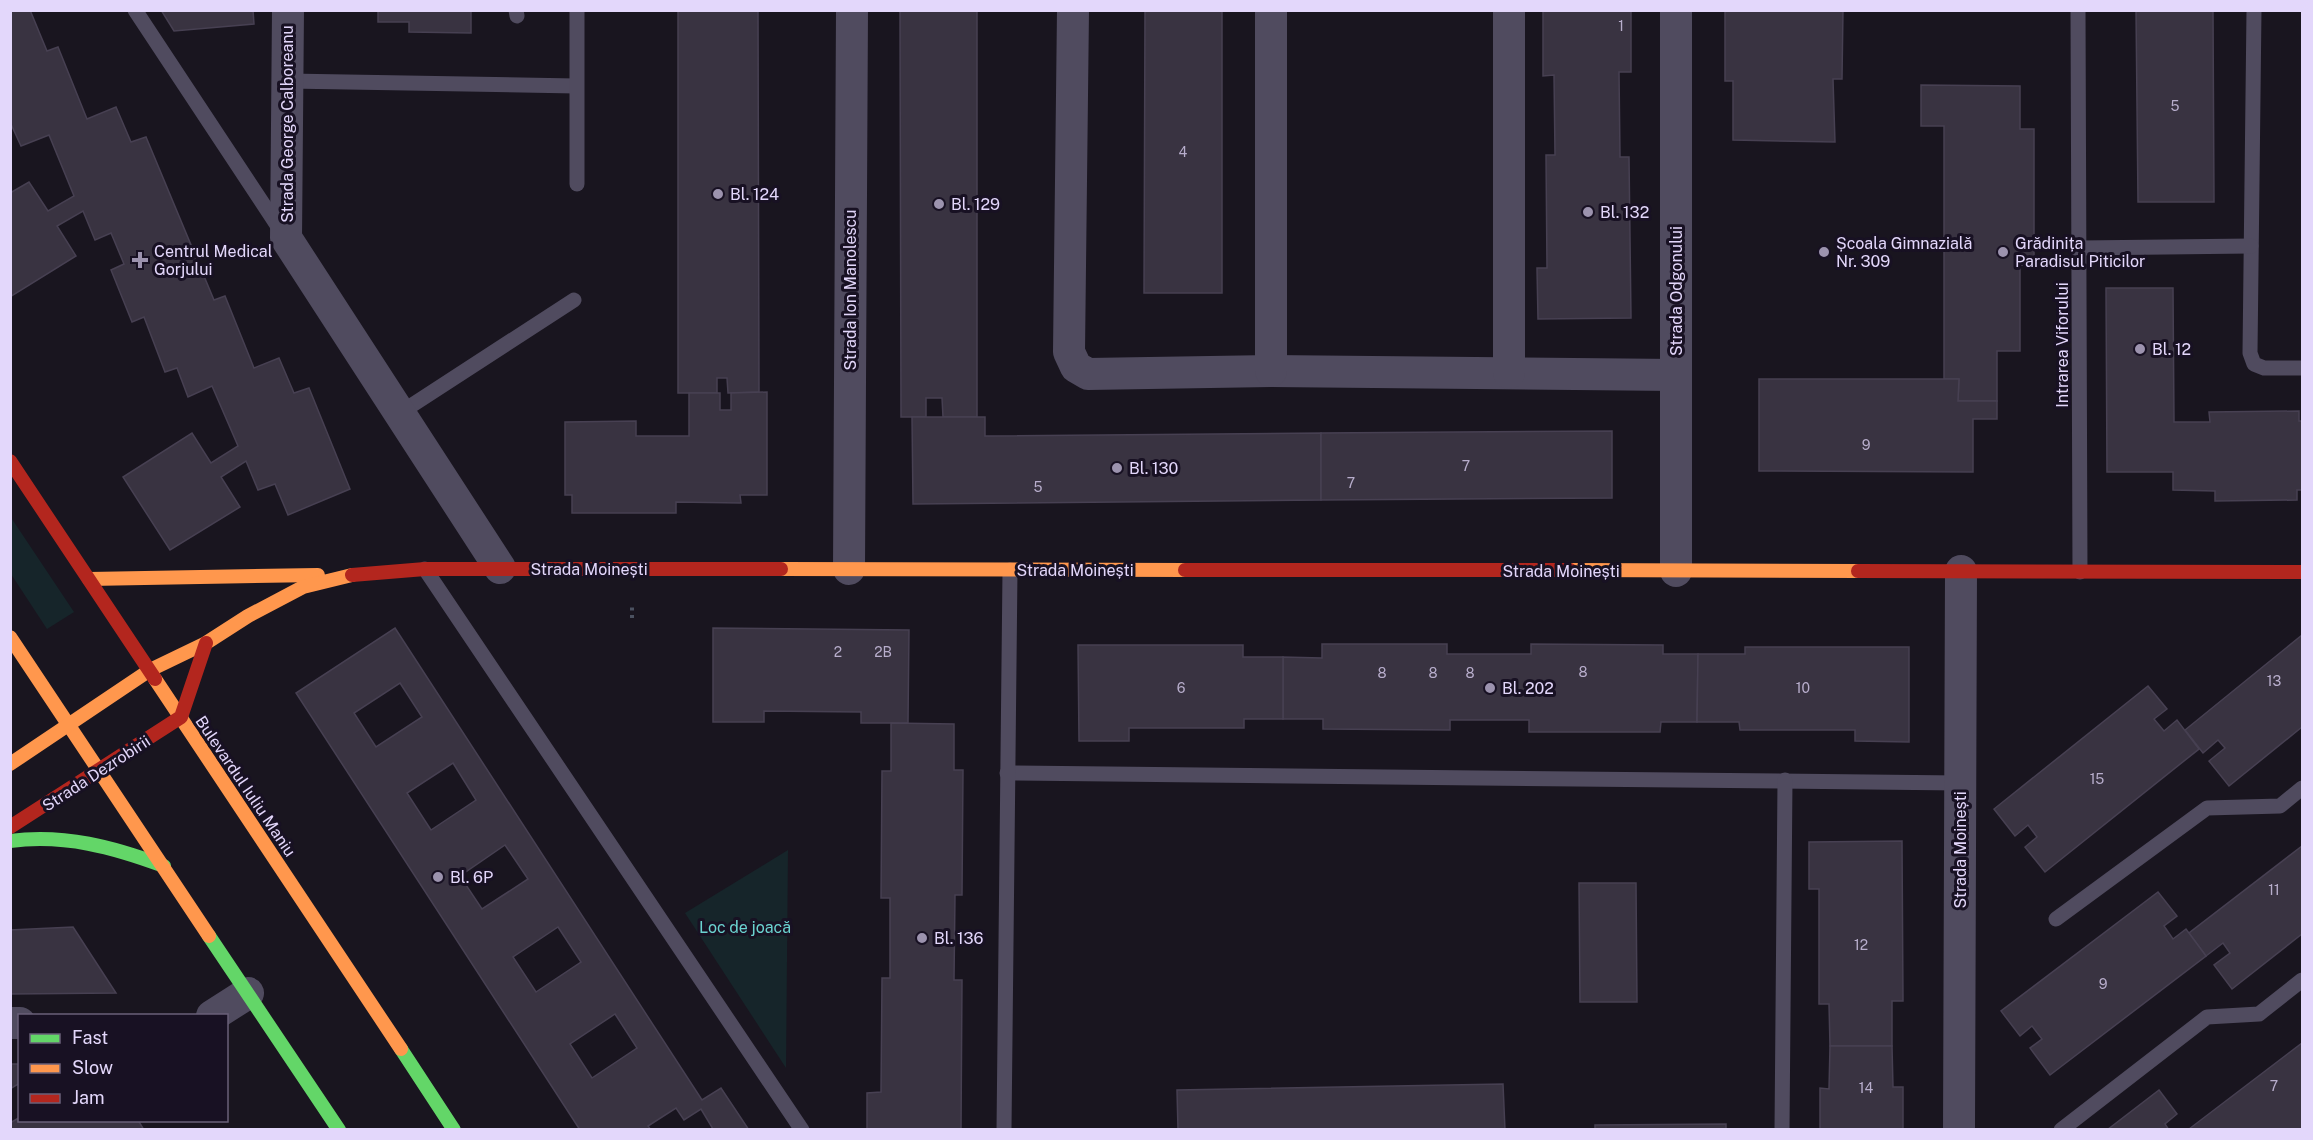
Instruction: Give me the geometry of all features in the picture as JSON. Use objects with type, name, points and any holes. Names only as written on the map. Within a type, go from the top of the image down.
[{"type":"main road","name":"Bulevardul Iuliu Maniu","points":[[10,461],[454,1130]]},
{"type":"main road","name":"Strada Moinești","points":[[150,670],[206,643],[288,594],[320,581],[347,575],[425,569],[2302,572]]},
{"type":"main road","points":[[89,579],[347,575]]},
{"type":"main road","points":[[10,637],[339,1130]]},
{"type":"main road","points":[[181,717],[206,643]]},
{"type":"main road","points":[[10,764],[150,670]]},
{"type":"main road","name":"Strada Dezrobirii","points":[[10,827],[181,717]]},
{"type":"main road","points":[[10,841],[42,838],[80,840],[129,852],[164,866]]},
{"type":"street","name":"Strada George Calboreanu","points":[[286,238],[288,10]]},
{"type":"street","name":"Strada Ion Manolescu","points":[[849,569],[852,10]]},
{"type":"street","points":[[1073,10],[1069,352],[1076,367],[1088,374],[1271,371],[1676,375]]},
{"type":"street","points":[[1271,10],[1271,371]]},
{"type":"street","points":[[1509,10],[1509,373]]},
{"type":"street","name":"Strada Odgonului","points":[[1676,10],[1676,571]]},
{"type":"street","points":[[286,238],[500,568]]},
{"type":"street","name":"Strada Moinești","points":[[1959,1130],[1961,572]]},
{"type":"street","points":[[215,1014],[248,993]]},
{"type":"lane","points":[[135,10],[286,238]]},
{"type":"lane","points":[[577,10],[577,184]]},
{"type":"lane","name":"Intrarea Viforului","points":[[2078,10],[2080,572]]},
{"type":"lane","points":[[2254,10],[2250,353],[2254,364],[2264,368],[2302,368]]},
{"type":"lane","points":[[288,81],[576,86]]},
{"type":"lane","points":[[2080,248],[2251,246]]},
{"type":"lane","points":[[400,413],[574,300]]},
{"type":"lane","points":[[425,569],[802,1130]]},
{"type":"lane","points":[[1004,1130],[1010,570]]},
{"type":"lane","points":[[1007,773],[1960,783]]},
{"type":"lane","points":[[1782,1130],[1785,780]]},
{"type":"lane","points":[[2056,919],[2207,808],[2280,806],[2302,788]]},
{"type":"lane","points":[[2061,1130],[2207,1017],[2259,1014],[2302,980]]},
{"type":"green space","points":[[10,516],[74,612],[47,629],[11,574]]},
{"type":"green space","name":"Loc de joacă","points":[[788,850],[786,1068],[685,913]]},
{"type":"building","points":[[10,10],[30,10],[47,51],[58,47],[87,119],[116,107],[131,142],[146,137],[214,300],[225,296],[254,368],[279,358],[294,393],[309,388],[350,489],[288,515],[275,484],[258,490],[246,461],[221,477],[240,507],[170,550],[123,477],[192,433],[211,463],[238,446],[212,386],[188,397],[177,368],[165,372],[144,317],[132,322],[111,270],[124,264],[111,233],[95,240],[83,211],[57,226],[76,256],[10,297],[10,193],[29,182],[48,211],[74,196],[49,135],[21,146],[10,122]]},
{"type":"building","points":[[161,10],[253,10],[254,24],[174,31]]},
{"type":"building","points":[[378,10],[471,10],[471,33],[409,32],[409,22],[378,22]]},
{"type":"building","name":"Bl. 124","points":[[678,10],[758,10],[759,392],[728,393],[727,378],[717,378],[717,393],[678,393]]},
{"type":"building","name":"Bl. 129","points":[[900,10],[977,10],[977,417],[943,417],[942,398],[926,398],[926,417],[901,417]]},
{"type":"building","points":[[1145,10],[1222,10],[1222,293],[1144,293]]},
{"type":"building","name":"Bl. 132","points":[[1543,10],[1631,10],[1631,72],[1619,72],[1620,157],[1629,157],[1631,318],[1538,319],[1537,268],[1547,268],[1546,155],[1555,155],[1554,75],[1543,76]]},
{"type":"building","points":[[1725,10],[1843,10],[1842,79],[1833,79],[1835,142],[1733,140],[1733,81],[1725,81]]},
{"type":"building","points":[[2136,10],[2213,10],[2214,202],[2138,202]]},
{"type":"building","points":[[1921,85],[2020,86],[2020,129],[2034,129],[2034,265],[2020,265],[2020,351],[1997,351],[1997,401],[1958,401],[1959,379],[1944,379],[1944,126],[1921,126]]},
{"type":"building","name":"Bl. 12","points":[[2106,288],[2173,288],[2174,422],[2210,422],[2209,412],[2299,411],[2299,421],[2302,421],[2302,490],[2297,490],[2297,500],[2215,501],[2215,491],[2173,490],[2173,472],[2107,472]]},
{"type":"building","points":[[1759,379],[1959,379],[1958,401],[1997,401],[1997,419],[1973,419],[1973,472],[1759,471]]},
{"type":"building","points":[[767,392],[767,495],[740,495],[741,503],[676,502],[676,513],[572,513],[572,495],[565,495],[565,422],[636,421],[636,436],[689,436],[689,393],[720,393],[720,410],[731,410],[731,393]]},
{"type":"building","name":"Bl. 130","points":[[912,417],[985,417],[985,436],[1321,433],[1321,500],[913,504]]},
{"type":"building","points":[[1612,431],[1612,498],[1321,500],[1321,433]]},
{"type":"building","name":"Bl. 6P","points":[[395,628],[702,1100],[721,1088],[749,1130],[711,1130],[713,1129],[701,1109],[684,1120],[676,1108],[648,1126],[651,1130],[580,1130],[296,693]],"holes":[[[400,683],[422,717],[376,747],[354,713]],[[453,763],[476,800],[431,830],[407,793]],[[505,845],[528,879],[482,909],[460,876]],[[558,927],[581,962],[536,992],[513,957]],[[615,1014],[637,1048],[592,1078],[570,1044]]]},
{"type":"building","points":[[713,628],[909,630],[908,723],[861,723],[861,712],[764,711],[764,722],[713,722]]},
{"type":"building","points":[[2302,635],[2302,727],[2229,786],[2209,761],[2225,748],[2218,740],[2203,753],[2185,730]]},
{"type":"building","name":"Bl. 202","points":[[1322,644],[1447,644],[1447,654],[1531,654],[1531,644],[1663,645],[1663,654],[1698,654],[1697,722],[1661,722],[1660,732],[1529,732],[1529,720],[1450,720],[1450,730],[1323,729],[1323,719],[1283,719],[1283,657],[1322,658]]},
{"type":"building","points":[[1078,645],[1243,645],[1243,657],[1283,657],[1283,719],[1244,719],[1244,728],[1129,728],[1129,741],[1079,741]]},
{"type":"building","points":[[1745,647],[1909,647],[1909,742],[1855,741],[1855,730],[1740,730],[1739,722],[1697,722],[1698,654],[1745,654]]},
{"type":"building","points":[[2148,686],[2167,709],[2154,719],[2164,731],[2177,720],[2199,749],[2045,872],[2025,847],[2037,837],[2028,825],[2015,836],[1994,809]]},
{"type":"building","name":"Bl. 136","points":[[891,723],[954,724],[954,770],[963,770],[962,895],[955,895],[954,980],[962,980],[961,1130],[867,1130],[867,1093],[881,1092],[882,978],[890,978],[890,898],[881,898],[882,771],[891,771]]},
{"type":"building","points":[[1902,841],[1903,1001],[1892,1001],[1892,1046],[1830,1046],[1829,1004],[1819,1004],[1819,889],[1809,889],[1809,842]]},
{"type":"building","points":[[2302,846],[2302,934],[2232,989],[2214,965],[2230,953],[2223,943],[2206,956],[2189,933]]},
{"type":"building","points":[[1579,883],[1636,883],[1637,1002],[1580,1002]]},
{"type":"building","points":[[2158,892],[2177,916],[2164,926],[2173,939],[2186,929],[2206,956],[2050,1075],[2030,1048],[2042,1039],[2032,1026],[2020,1036],[2001,1011]]},
{"type":"building","points":[[73,927],[116,993],[10,994],[10,930]]},
{"type":"building","points":[[2302,1043],[2302,1130],[2189,1130],[2189,1129]]},
{"type":"building","points":[[1830,1046],[1892,1046],[1893,1087],[1903,1087],[1903,1130],[1820,1130],[1820,1088],[1829,1089]]},
{"type":"building","points":[[10,1064],[18,1064],[18,1084],[10,1089]]},
{"type":"building","points":[[1503,1084],[1505,1130],[1178,1130],[1177,1090]]},
{"type":"building","points":[[2159,1090],[2177,1114],[2165,1124],[2169,1130],[2107,1130]]},
{"type":"building","points":[[18,1118],[18,1122],[139,1122],[144,1130],[10,1130],[10,1123]]},
{"type":"building","points":[[1726,1124],[1726,1130],[1595,1130],[1595,1125]]},
{"type":"traffic: fast","points":[[10,841],[50,839],[88,844],[126,853],[164,866]]},
{"type":"traffic: fast","points":[[209,936],[339,1130]]},
{"type":"traffic: fast","points":[[401,1049],[454,1130]]},
{"type":"traffic: slow","points":[[781,569],[1185,570]]},
{"type":"traffic: slow","points":[[1570,570],[1858,571]]},
{"type":"traffic: slow","points":[[89,579],[318,575]]},
{"type":"traffic: slow","points":[[10,764],[150,670],[206,643],[248,616],[303,587],[352,575]]},
{"type":"traffic: slow","points":[[10,637],[209,936]]},
{"type":"traffic: slow","points":[[155,679],[401,1049]]},
{"type":"traffic: jam","points":[[10,461],[155,679]]},
{"type":"traffic: jam","points":[[352,575],[425,569],[781,569]]},
{"type":"traffic: jam","points":[[1185,570],[1570,570]]},
{"type":"traffic: jam","points":[[1858,571],[2302,572]]},
{"type":"traffic: jam","points":[[10,827],[181,717],[206,643]]},
{"type":"place","name":"Bl. 124","points":[[718,194]]},
{"type":"place","name":"Bl. 129","points":[[939,204]]},
{"type":"place","name":"Bl. 132","points":[[1588,212]]},
{"type":"place","name":"Școala Gimnazială Nr. 309","points":[[1824,252]]},
{"type":"place","name":"Grădinița Paradisul Piticilor","points":[[2003,252]]},
{"type":"place","name":"Centrul Medical Gorjului","points":[[140,260]]},
{"type":"place","name":"Bl. 12","points":[[2140,349]]},
{"type":"place","name":"Bl. 130","points":[[1117,468]]},
{"type":"place","name":"Bl. 202","points":[[1490,688]]},
{"type":"place","name":"Bl. 6P","points":[[438,877]]},
{"type":"place","name":"Bl. 136","points":[[922,938]]}]
